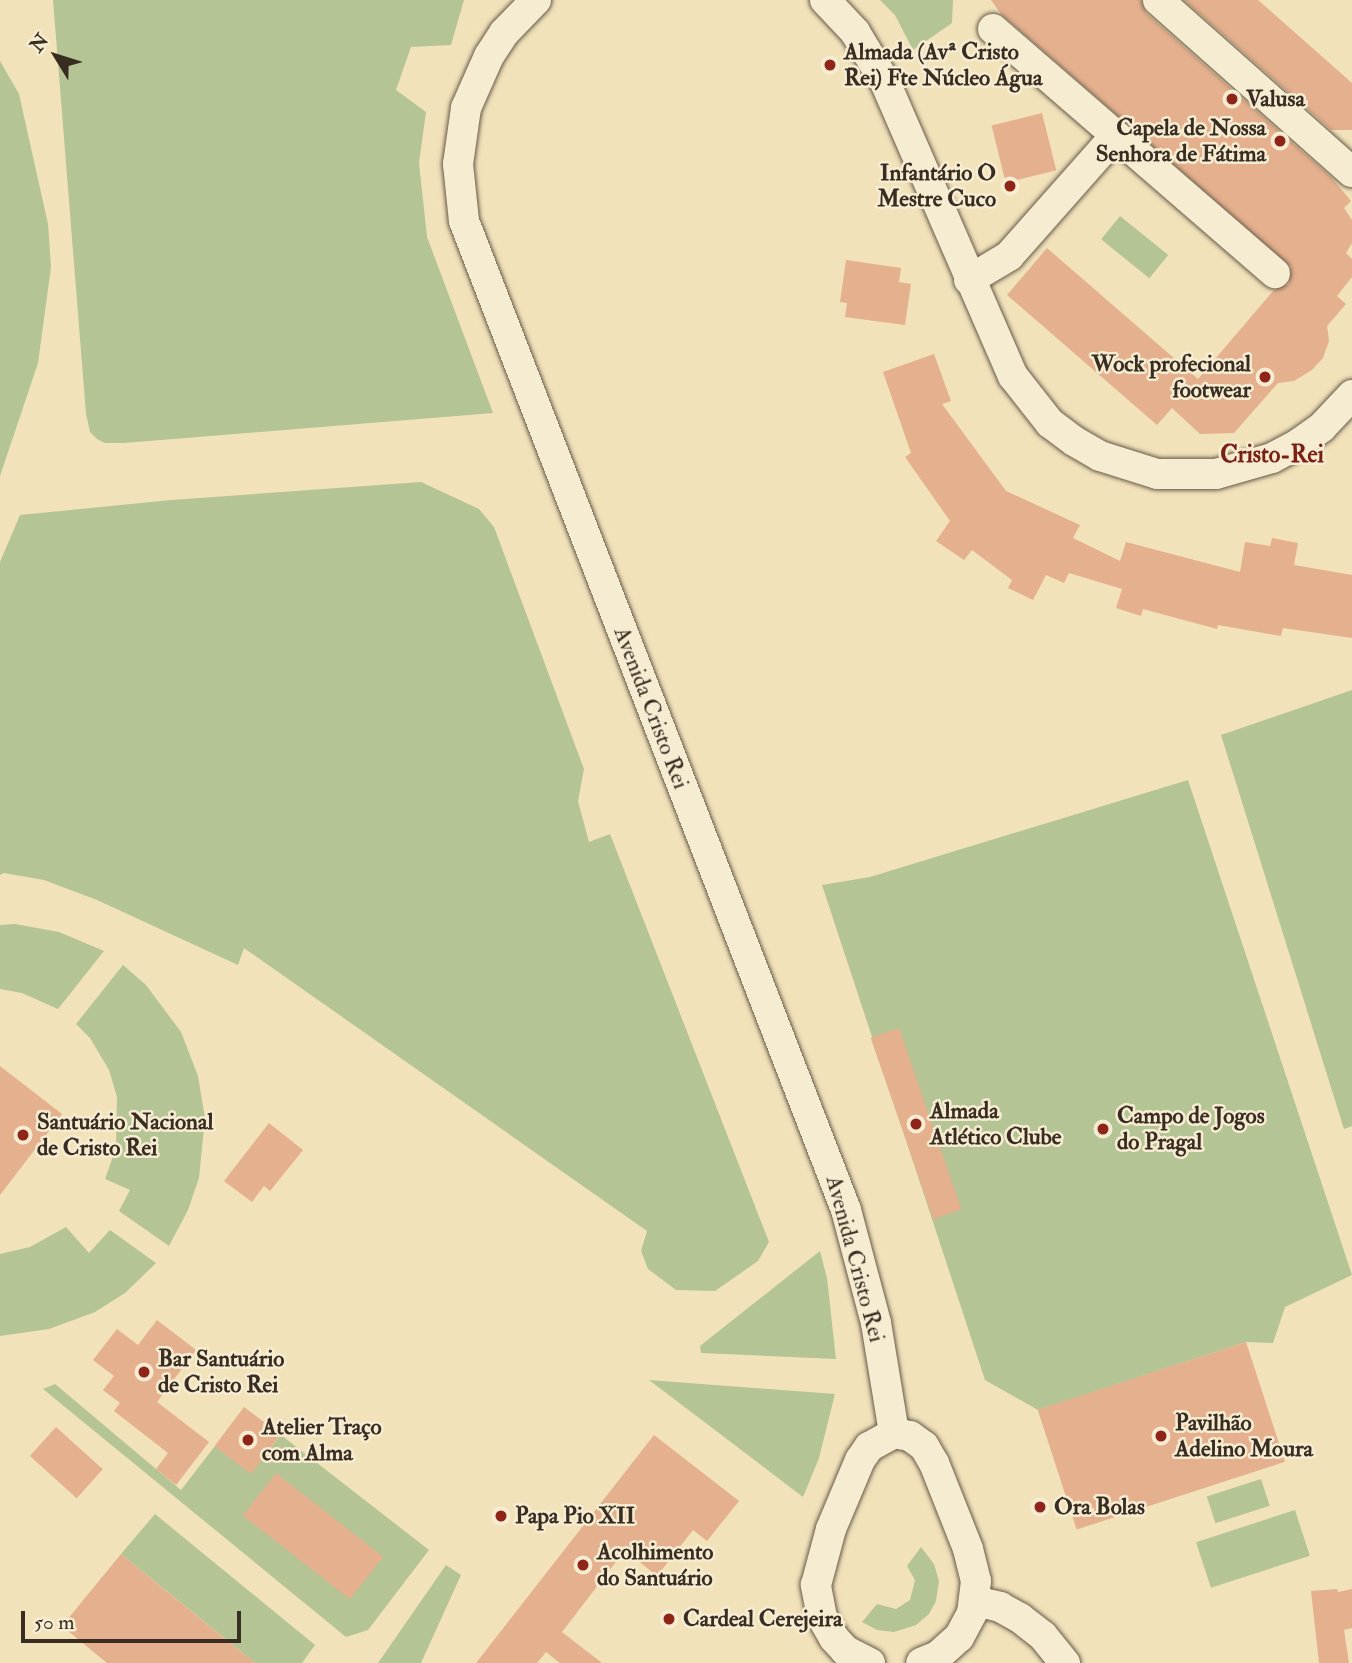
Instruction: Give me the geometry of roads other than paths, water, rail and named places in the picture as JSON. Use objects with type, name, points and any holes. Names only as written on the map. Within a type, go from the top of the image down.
[{"type":"street","name":"Avenida Cristo Rei","points":[[536,0],[504,33],[489,56],[466,108],[458,164],[464,221],[846,1210],[876,1323],[894,1433]]},
{"type":"street","points":[[825,0],[855,32],[872,56],[1013,376],[1030,401],[1074,441],[1128,467],[1157,474],[1186,476],[1244,468],[1298,444],[1322,427],[1352,395]]},
{"type":"street","points":[[1158,0],[1352,172]]},
{"type":"street","points":[[993,29],[1275,273]]},
{"type":"street","points":[[969,280],[1009,256],[1115,136]]},
{"type":"street","points":[[870,1663],[845,1650],[834,1638],[821,1618],[816,1585],[831,1529],[860,1460],[869,1447],[894,1433],[910,1436],[917,1441],[934,1464],[972,1560],[976,1581],[975,1601],[959,1637],[937,1656],[921,1663]]},
{"type":"street","points":[[975,1601],[1000,1607],[1020,1618],[1043,1636],[1065,1663]]},
{"type":"place","name":"Almada (Avª Cristo Rei) Fte Núcleo Água","points":[[830,65]]},
{"type":"place","name":"Valusa","points":[[1232,99]]},
{"type":"place","name":"Capela de Nossa Senhora de Fátima","points":[[1280,141]]},
{"type":"place","name":"Infantário O Mestre Cuco","points":[[1010,186]]},
{"type":"place","name":"Wock profecional footwear","points":[[1265,377]]},
{"type":"place","name":"Almada Atlético Clube","points":[[916,1124]]},
{"type":"place","name":"Campo de Jogos do Pragal","points":[[1103,1129]]},
{"type":"place","name":"Santuário Nacional de Cristo Rei","points":[[23,1135]]},
{"type":"place","name":"Bar Santuário de Cristo Rei","points":[[144,1372]]},
{"type":"place","name":"Pavilhão Adelino Moura","points":[[1161,1436]]},
{"type":"place","name":"Atelier Traço com Alma","points":[[248,1440]]},
{"type":"place","name":"Ora Bolas","points":[[1040,1507]]},
{"type":"place","name":"Papa Pio XII","points":[[501,1516]]},
{"type":"place","name":"Acolhimento do Santuário","points":[[583,1565]]},
{"type":"place","name":"Cardeal Cerejeira","points":[[669,1619]]},
{"type":"district","name":"Cristo-Rei","points":[[1272,455]]}]
